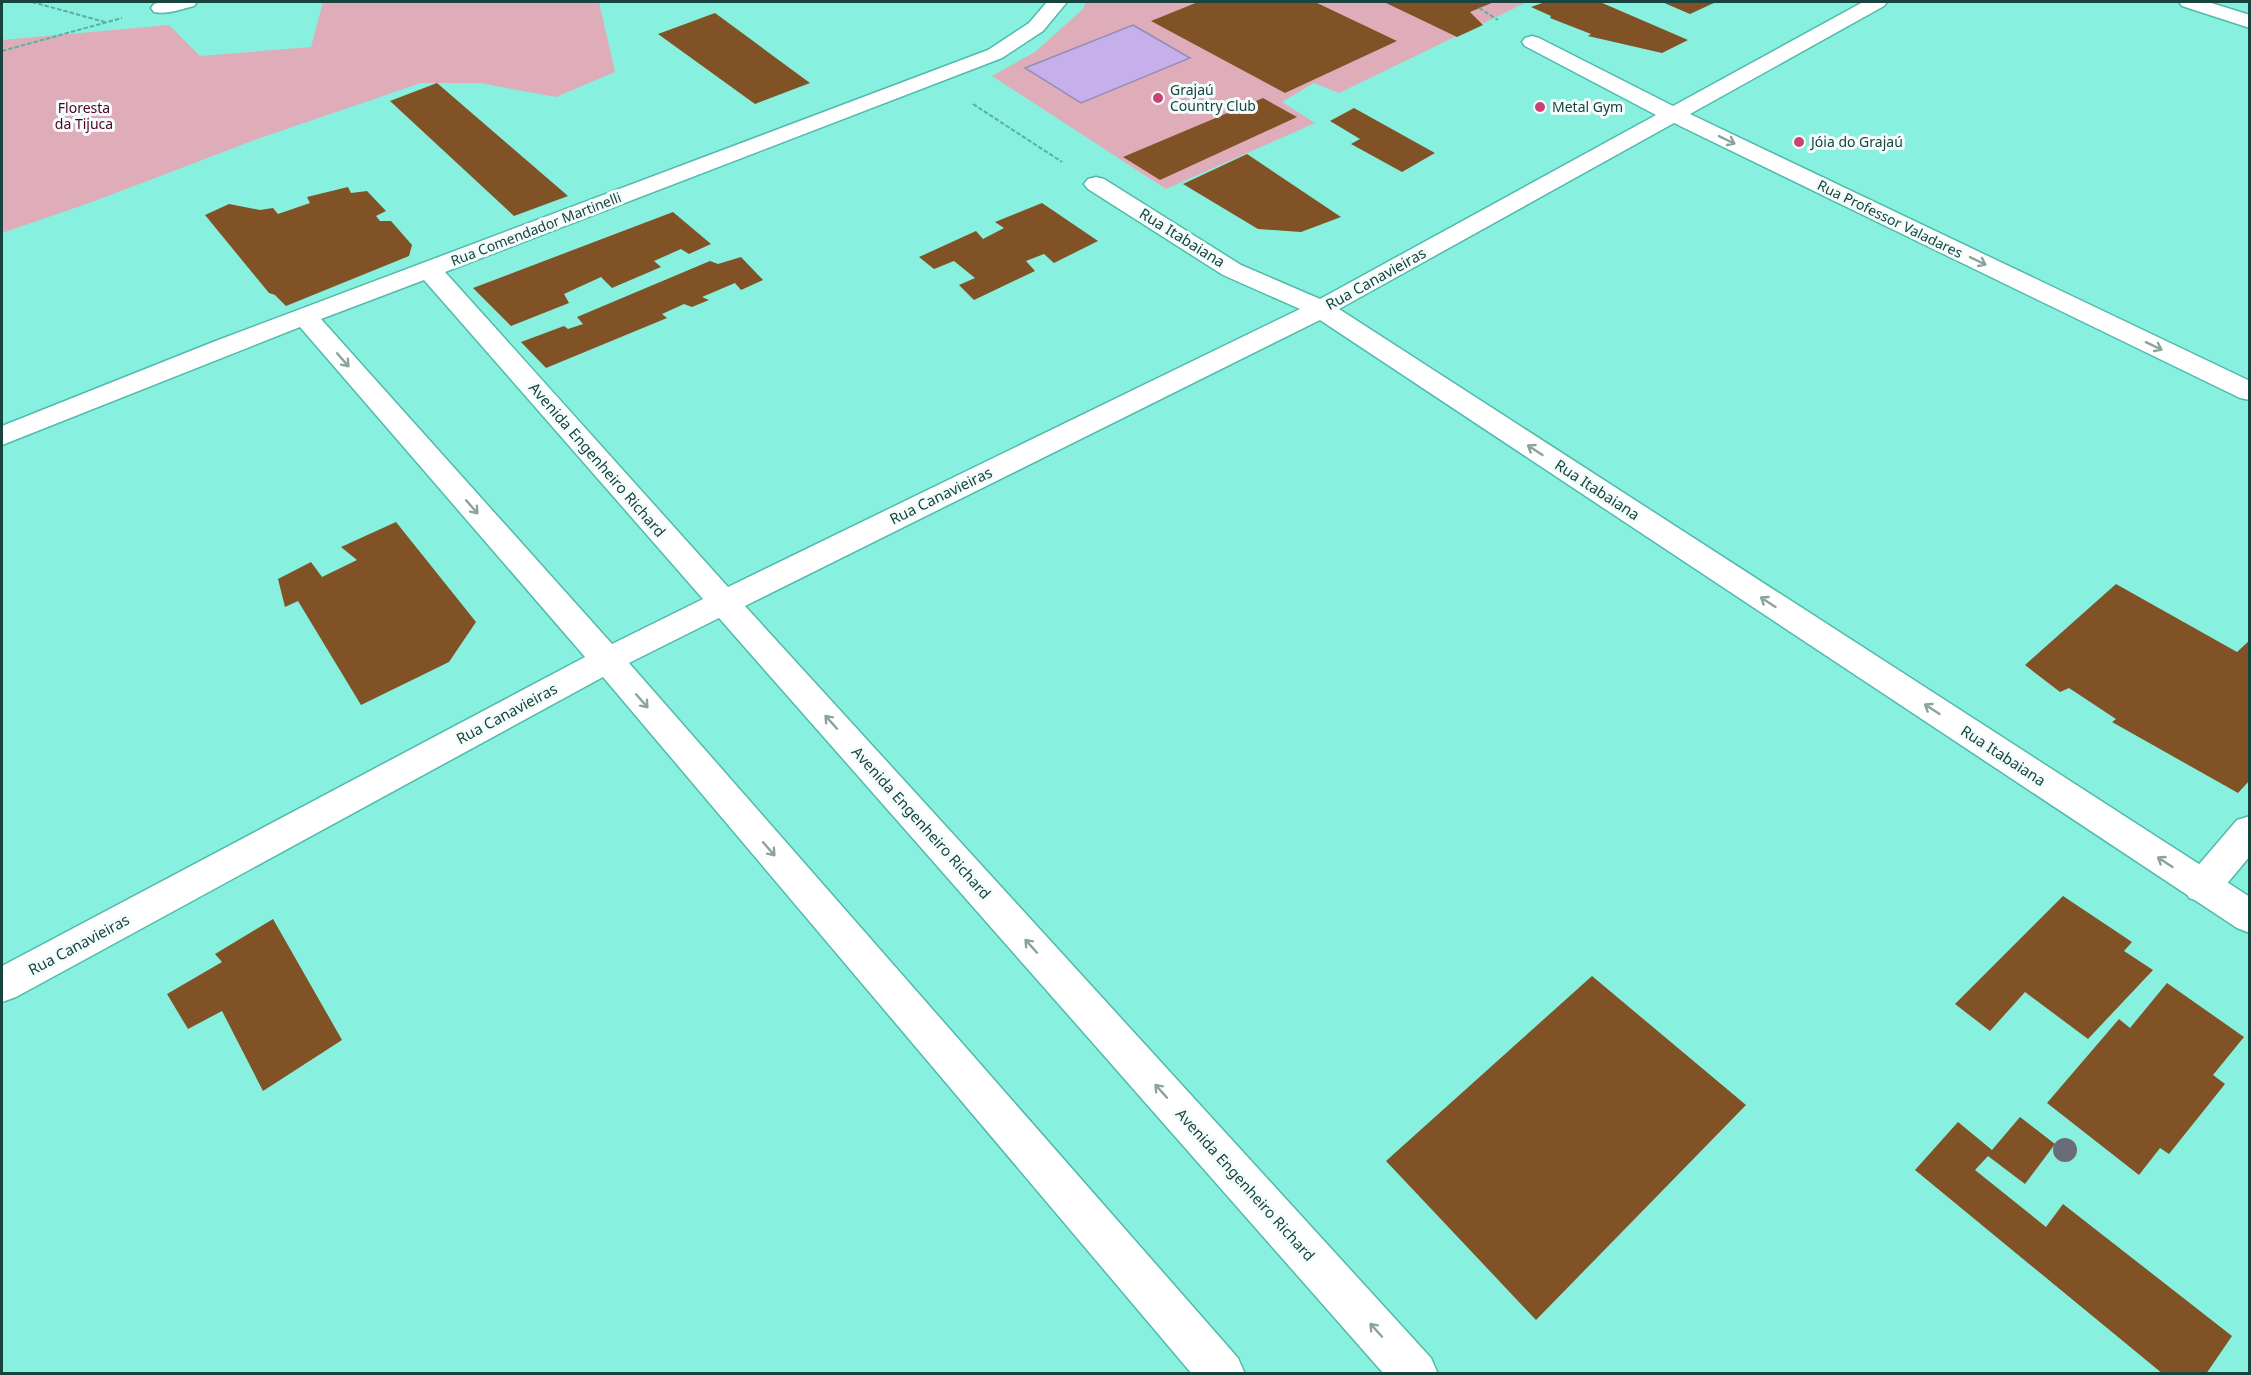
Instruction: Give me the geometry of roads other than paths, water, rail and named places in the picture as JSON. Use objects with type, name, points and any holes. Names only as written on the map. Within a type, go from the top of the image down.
[{"type":"street","points":[[161,8],[187,2]]},
{"type":"street","name":"Rua Comendador Martinelli","points":[[2,436],[304,317],[935,79],[995,54],[1036,27],[1058,2]]},
{"type":"street","name":"Rua Canavieiras","points":[[2,985],[607,660],[1321,309],[1877,2]]},
{"type":"street","points":[[2189,2],[2250,22]]},
{"type":"street","name":"Rua Professor Valadares","points":[[1532,42],[1674,115],[2250,392]]},
{"type":"street","name":"Rua Itabaiana","points":[[1096,184],[1232,270],[1321,309],[2202,887],[2250,916]]},
{"type":"street","name":"Avenida Engenheiro Richard","points":[[429,270],[1414,1374]]},
{"type":"street","points":[[304,317],[607,660],[1222,1374]]},
{"type":"street","points":[[2202,887],[2250,830]]},
{"type":"place","name":"Grajaú Country Club","points":[[1158,98]]},
{"type":"place","name":"Metal Gym","points":[[1540,107]]},
{"type":"place","name":"Jóia do Grajaú","points":[[1799,142]]},
{"type":"park label","name":"Floresta da Tijuca","points":[[84,116]]}]
